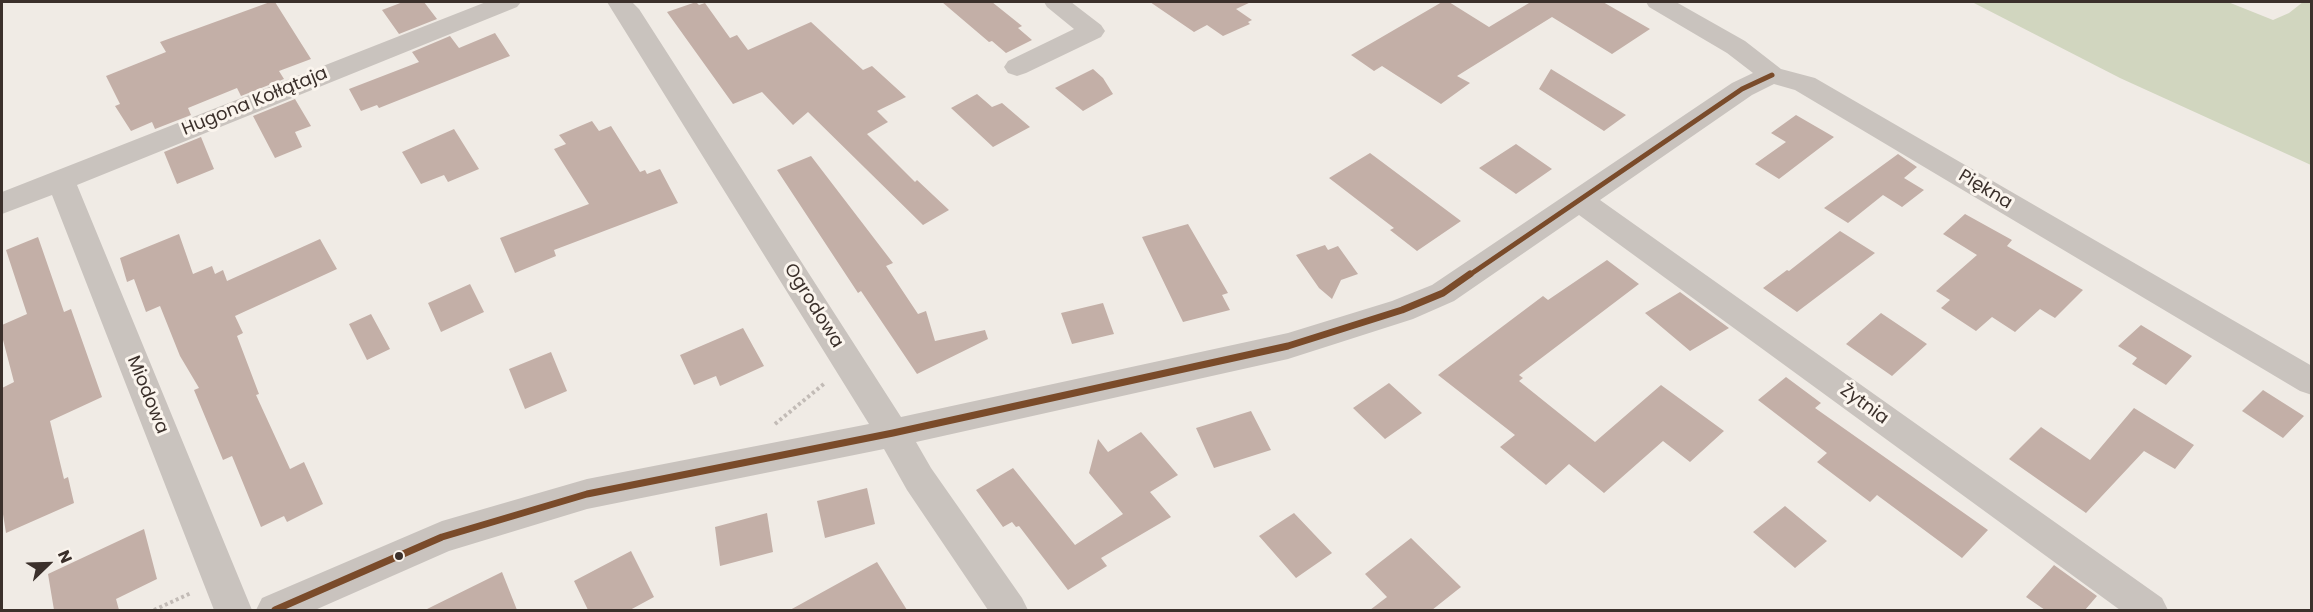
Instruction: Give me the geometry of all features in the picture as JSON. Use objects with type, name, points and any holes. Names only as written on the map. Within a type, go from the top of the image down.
[{"type":"street","name":"Hugona Kołłątaja","points":[[2,203],[508,2]]},
{"type":"street","name":"Ogrodowa","points":[[619,2],[630,15],[920,479],[1009,610]]},
{"type":"street","points":[[1017,67],[1092,31],[1056,2]]},
{"type":"street","name":"Piękna","points":[[1658,2],[1736,48],[1772,75],[1804,84],[2312,382]]},
{"type":"street","points":[[275,610],[442,537],[587,494],[893,433],[1288,346],[1345,330],[1402,310],[1443,293],[1742,89],[1772,75]]},
{"type":"street","name":"Miodowa","points":[[60,179],[229,599]]},
{"type":"street","name":"Żytnia","points":[[1579,200],[2149,610]]},
{"type":"path","points":[[765,427],[776,423],[849,363]]},
{"type":"path","points":[[154,610],[193,593],[229,599]]},
{"type":"green space","points":[[1972,2],[2228,2],[2273,20],[2289,13],[2303,2],[2311,2],[2311,165],[2120,78]]},
{"type":"building","points":[[275,2],[311,59],[279,71],[284,79],[241,96],[237,88],[188,108],[191,115],[155,129],[152,122],[131,131],[115,106],[120,104],[106,76],[166,52],[160,42]]},
{"type":"building","points":[[403,2],[424,2],[437,19],[399,34],[382,10]]},
{"type":"building","points":[[696,2],[699,5],[705,3],[730,38],[737,35],[748,50],[811,22],[863,70],[872,66],[906,97],[877,111],[888,122],[867,134],[915,182],[917,180],[949,210],[923,225],[808,112],[793,125],[762,92],[733,104],[667,12]]},
{"type":"building","points":[[942,2],[992,2],[1022,26],[1018,28],[1032,40],[1006,53],[992,41],[989,42]]},
{"type":"building","points":[[1150,2],[1251,2],[1236,9],[1252,20],[1248,22],[1250,24],[1223,36],[1207,25],[1194,32]]},
{"type":"building","points":[[1442,2],[1449,2],[1489,27],[1529,3],[1526,2],[1603,2],[1650,29],[1612,54],[1552,17],[1457,76],[1470,83],[1441,104],[1382,66],[1374,71],[1351,55]]},
{"type":"building","points":[[495,33],[510,56],[379,108],[377,105],[361,111],[349,89],[419,62],[412,52],[450,36],[459,48]]},
{"type":"building","points":[[1093,69],[1103,78],[1113,94],[1083,111],[1055,88]]},
{"type":"building","points":[[1551,69],[1626,115],[1604,131],[1539,89]]},
{"type":"building","points":[[977,94],[992,107],[1002,103],[1030,127],[993,147],[951,108]]},
{"type":"building","points":[[295,99],[311,126],[295,132],[302,147],[275,158],[253,116]]},
{"type":"building","points":[[1796,115],[1834,137],[1779,179],[1755,164],[1786,142],[1771,133]]},
{"type":"building","points":[[592,121],[599,131],[611,126],[640,172],[645,170],[647,174],[660,169],[678,203],[554,250],[556,256],[515,273],[500,238],[589,204],[554,149],[566,144],[559,135]]},
{"type":"building","points":[[454,129],[479,169],[448,182],[444,175],[421,184],[402,152]]},
{"type":"building","points":[[201,137],[214,169],[177,184],[164,152]]},
{"type":"building","points":[[1516,144],[1552,169],[1516,194],[1479,168]]},
{"type":"building","points":[[1370,153],[1461,221],[1417,251],[1390,230],[1394,228],[1329,178]]},
{"type":"building","points":[[1898,154],[1917,167],[1904,178],[1924,190],[1902,207],[1883,195],[1848,223],[1824,208]]},
{"type":"building","points":[[811,156],[893,263],[886,266],[918,314],[926,311],[935,341],[985,330],[988,339],[917,374],[861,291],[858,293],[777,170]]},
{"type":"building","points":[[1965,214],[2012,240],[2007,246],[2083,290],[2055,318],[2040,309],[2015,332],[1992,317],[1976,331],[1941,308],[1950,300],[1936,291],[1977,255],[1943,234]]},
{"type":"building","points":[[1188,224],[1228,293],[1222,295],[1230,310],[1183,322],[1142,237]]},
{"type":"building","points":[[1840,231],[1875,253],[1797,312],[1763,288],[1787,270],[1789,271]]},
{"type":"building","points":[[179,234],[193,274],[212,266],[215,274],[223,270],[227,281],[320,239],[337,269],[235,316],[243,333],[237,336],[259,394],[256,395],[290,469],[304,462],[323,504],[287,522],[284,516],[261,527],[232,456],[223,460],[194,390],[199,388],[180,356],[160,306],[146,312],[134,279],[127,282],[120,258]]},
{"type":"building","points":[[38,237],[64,312],[71,309],[102,397],[50,421],[64,479],[68,477],[74,503],[6,533],[2,508],[2,388],[14,382],[2,336],[2,325],[27,314],[6,250]]},
{"type":"building","points":[[1325,245],[1328,250],[1338,246],[1358,274],[1341,280],[1332,299],[1319,288],[1296,255]]},
{"type":"building","points":[[1607,260],[1639,284],[1519,375],[1523,378],[1519,381],[1595,442],[1661,385],[1724,431],[1690,462],[1663,441],[1604,493],[1569,464],[1546,485],[1500,447],[1515,435],[1438,375],[1543,296],[1548,300]]},
{"type":"building","points":[[470,284],[484,312],[441,332],[428,303]]},
{"type":"building","points":[[1680,292],[1729,328],[1690,351],[1645,313]]},
{"type":"building","points":[[1103,303],[1114,334],[1072,344],[1061,313]]},
{"type":"building","points":[[1881,313],[1927,344],[1892,376],[1846,344]]},
{"type":"building","points":[[371,314],[390,349],[367,360],[349,324]]},
{"type":"building","points":[[2141,325],[2192,356],[2166,385],[2132,364],[2137,358],[2118,346]]},
{"type":"building","points":[[743,328],[764,366],[720,386],[716,376],[694,385],[680,355]]},
{"type":"building","points":[[551,352],[567,391],[525,409],[509,369]]},
{"type":"building","points":[[1786,377],[1821,403],[1815,408],[1988,530],[1962,558],[1877,495],[1870,502],[1817,462],[1827,453],[1758,400]]},
{"type":"building","points":[[1389,383],[1422,413],[1385,439],[1353,408]]},
{"type":"building","points":[[2263,390],[2304,416],[2283,438],[2242,411]]},
{"type":"building","points":[[2134,408],[2194,445],[2175,469],[2144,451],[2086,513],[2009,459],[2041,427],[2090,460]]},
{"type":"building","points":[[1251,411],[1271,450],[1214,468],[1196,428]]},
{"type":"building","points":[[1141,432],[1178,475],[1150,492],[1171,517],[1101,558],[1107,566],[1068,590],[1019,526],[1016,527],[1012,522],[1003,527],[976,490],[1013,468],[1075,545],[1123,514],[1089,473],[1098,439],[1108,452]]},
{"type":"building","points":[[867,488],[875,524],[825,538],[817,501]]},
{"type":"building","points":[[1785,506],[1827,541],[1795,568],[1753,532]]},
{"type":"building","points":[[767,513],[773,552],[720,566],[715,527]]},
{"type":"building","points":[[1294,513],[1332,553],[1296,578],[1259,536]]},
{"type":"building","points":[[144,529],[157,579],[116,599],[119,610],[54,610],[48,574]]},
{"type":"building","points":[[1411,538],[1461,587],[1432,610],[1370,610],[1387,597],[1365,574]]},
{"type":"building","points":[[631,551],[654,597],[630,610],[588,610],[574,581]]},
{"type":"building","points":[[877,562],[907,610],[790,610]]},
{"type":"building","points":[[2054,565],[2097,596],[2085,610],[2045,610],[2026,597]]},
{"type":"building","points":[[502,572],[517,610],[425,610]]},
{"type":"transit line","points":[[275,610],[442,537],[587,494],[893,433],[1288,346],[1402,310],[1443,293],[1742,89],[1772,75]]}]
